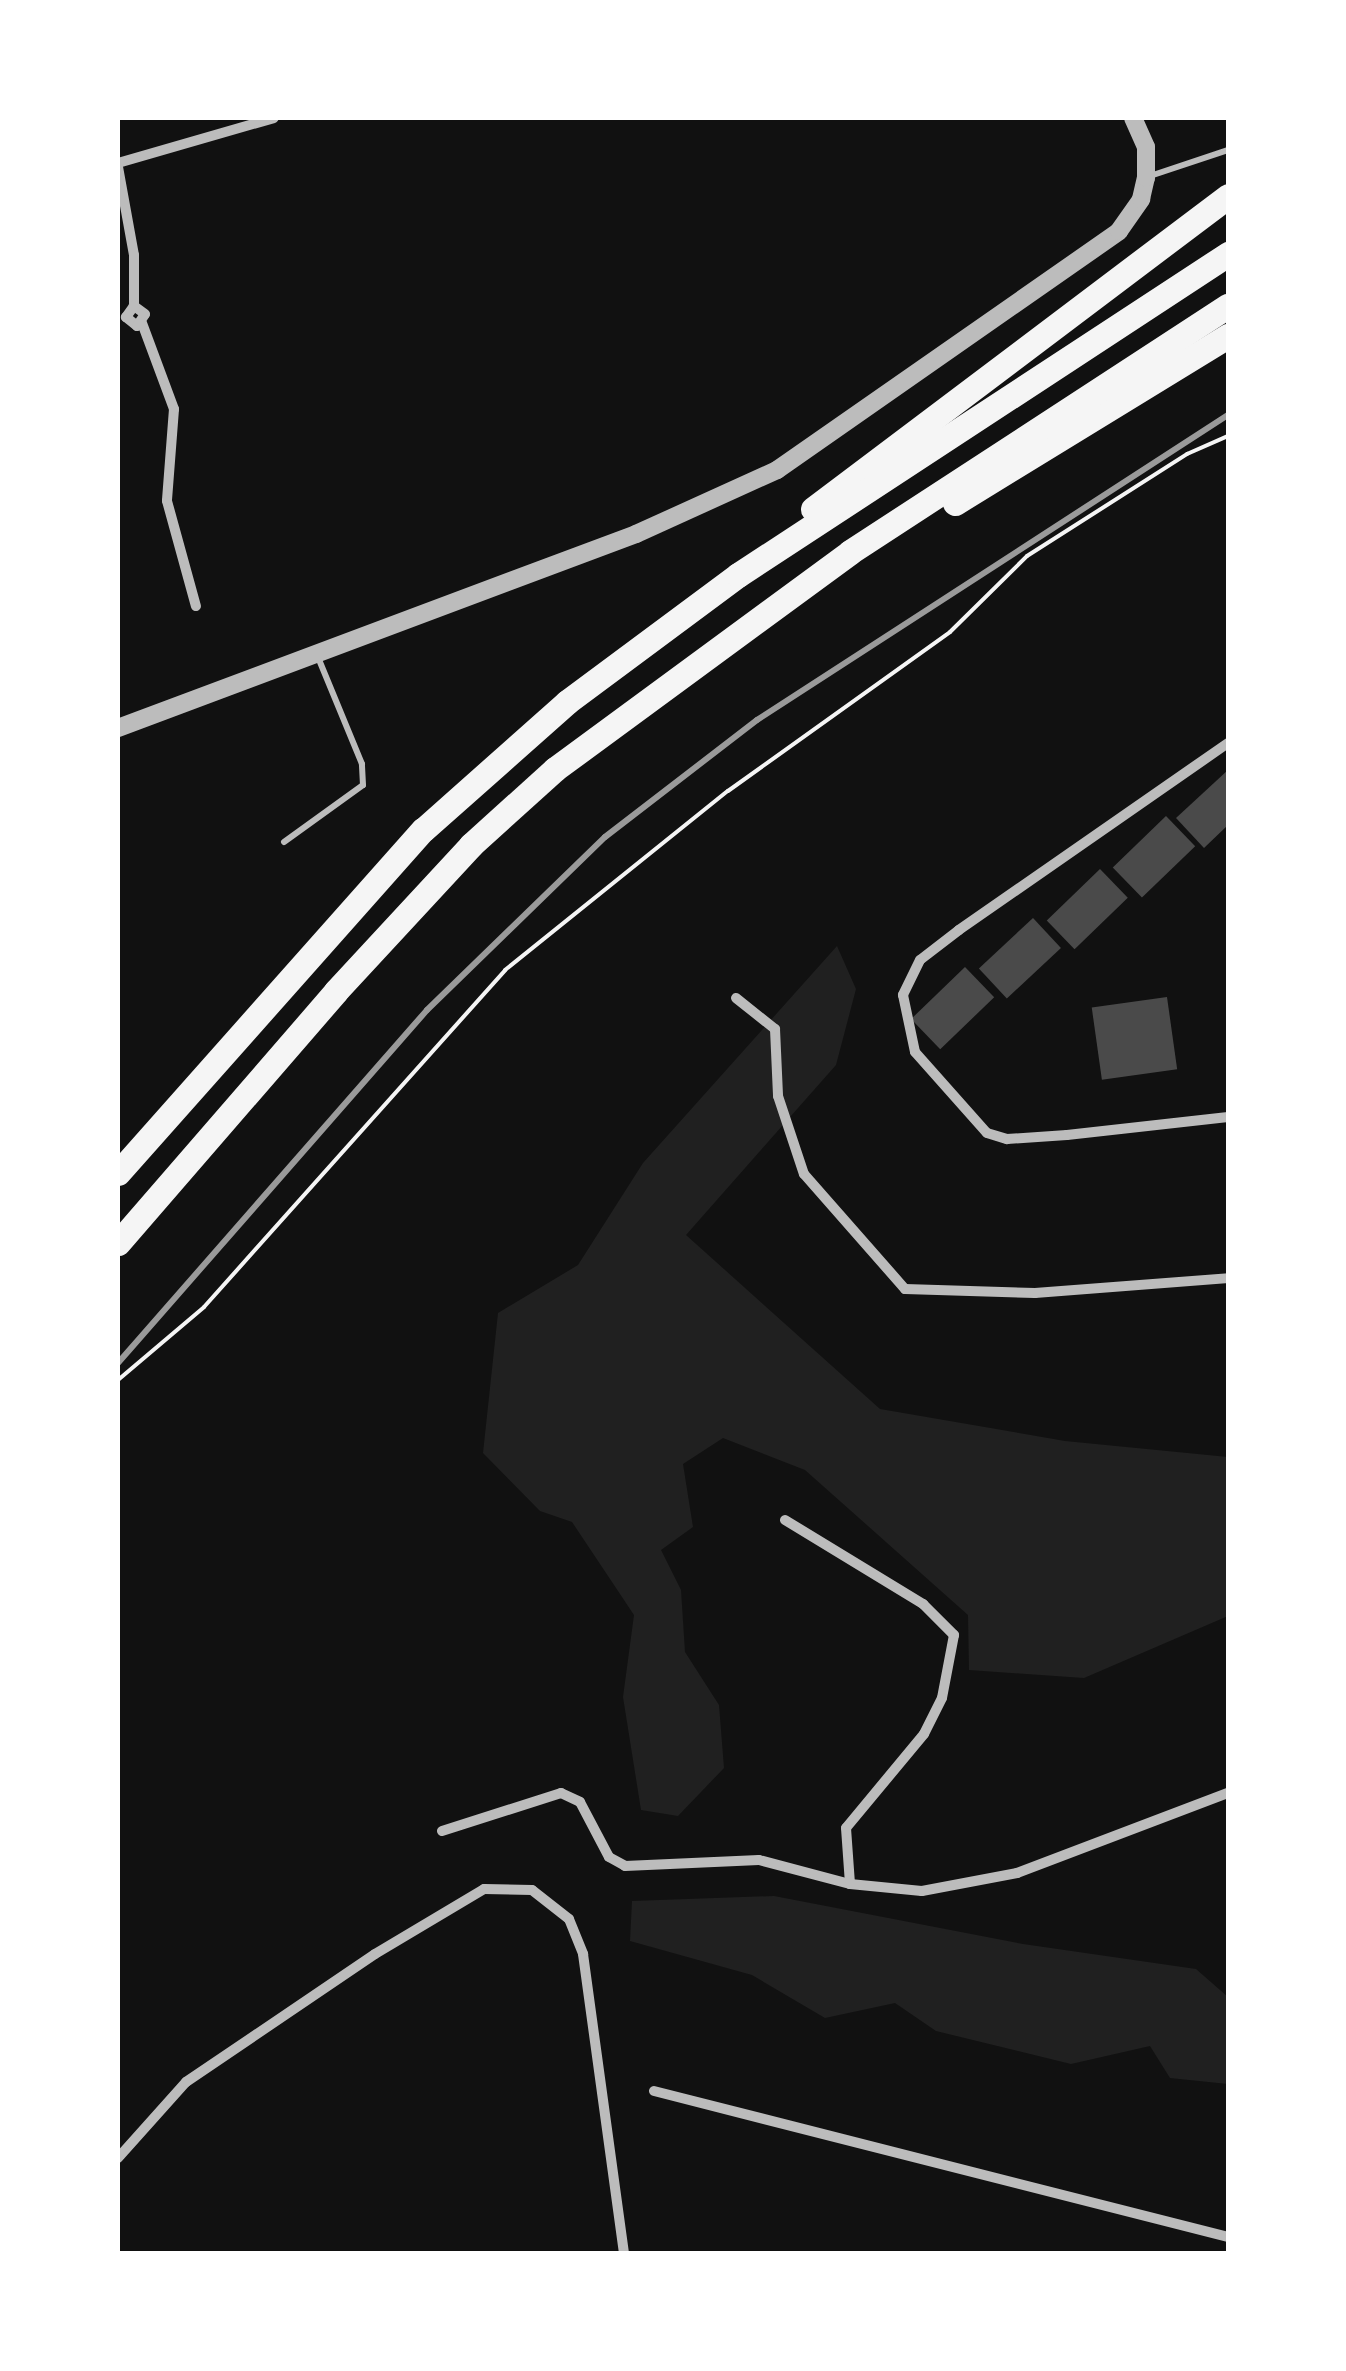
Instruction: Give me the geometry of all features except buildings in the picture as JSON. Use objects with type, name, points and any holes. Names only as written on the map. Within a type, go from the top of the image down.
[{"type":"highway","points":[[738,576],[792,525],[1228,196]]},
{"type":"highway","points":[[118,1173],[424,830],[567,702],[738,576],[1228,254]]},
{"type":"highway","points":[[118,1243],[336,991],[503,814],[652,693],[782,602],[1228,306]]},
{"type":"highway","points":[[782,602],[1228,336]]},
{"type":"street","points":[[196,606],[167,501],[174,409],[142,323],[146,314],[134,306],[134,255],[118,165],[274,118]]},
{"type":"street","points":[[118,728],[636,534],[777,470],[1119,231],[1146,178],[1146,147],[1133,118]]},
{"type":"street","points":[[1228,743],[933,950],[909,977],[903,995],[915,1052],[987,1133],[1007,1139],[1067,1135],[1228,1116]]},
{"type":"street","points":[[736,998],[774,1029],[778,1096],[804,1174],[905,1289],[1036,1293],[1228,1278]]},
{"type":"street","points":[[785,1520],[923,1604],[954,1635],[942,1698],[924,1734],[846,1828],[850,1884]]},
{"type":"street","points":[[442,1831],[561,1793],[580,1802],[609,1856],[625,1866],[759,1860],[850,1884],[904,1890],[968,1887],[1228,1793]]},
{"type":"street","points":[[118,2158],[186,2082],[375,1954],[484,1889],[532,1890],[569,1919],[583,1954],[624,2254]]},
{"type":"street","points":[[654,2091],[1228,2237]]},
{"type":"lane","points":[[1146,178],[1228,150]]},
{"type":"lane","points":[[284,842],[363,784],[362,764],[316,652]]},
{"type":"path","points":[[118,1380],[204,1307],[505,970],[728,791],[950,632],[1027,556],[1186,454],[1228,436]]},
{"type":"shaded area","points":[[837,946],[856,989],[836,1065],[686,1235],[880,1409],[1065,1441],[1228,1457],[1228,1616],[1084,1678],[969,1670],[968,1615],[805,1470],[723,1438],[683,1464],[693,1527],[661,1550],[681,1590],[685,1652],[719,1705],[724,1768],[678,1816],[641,1810],[623,1697],[634,1615],[572,1522],[540,1511],[483,1453],[498,1313],[578,1265],[643,1163]]},
{"type":"shaded area","points":[[774,1896],[1023,1944],[1196,1969],[1228,1997],[1228,2084],[1170,2078],[1150,2046],[1071,2064],[936,2031],[895,2003],[825,2018],[752,1975],[630,1941],[632,1901]]},
{"type":"railway","points":[[118,1363],[427,1010],[605,837],[757,720],[1228,415]]}]
